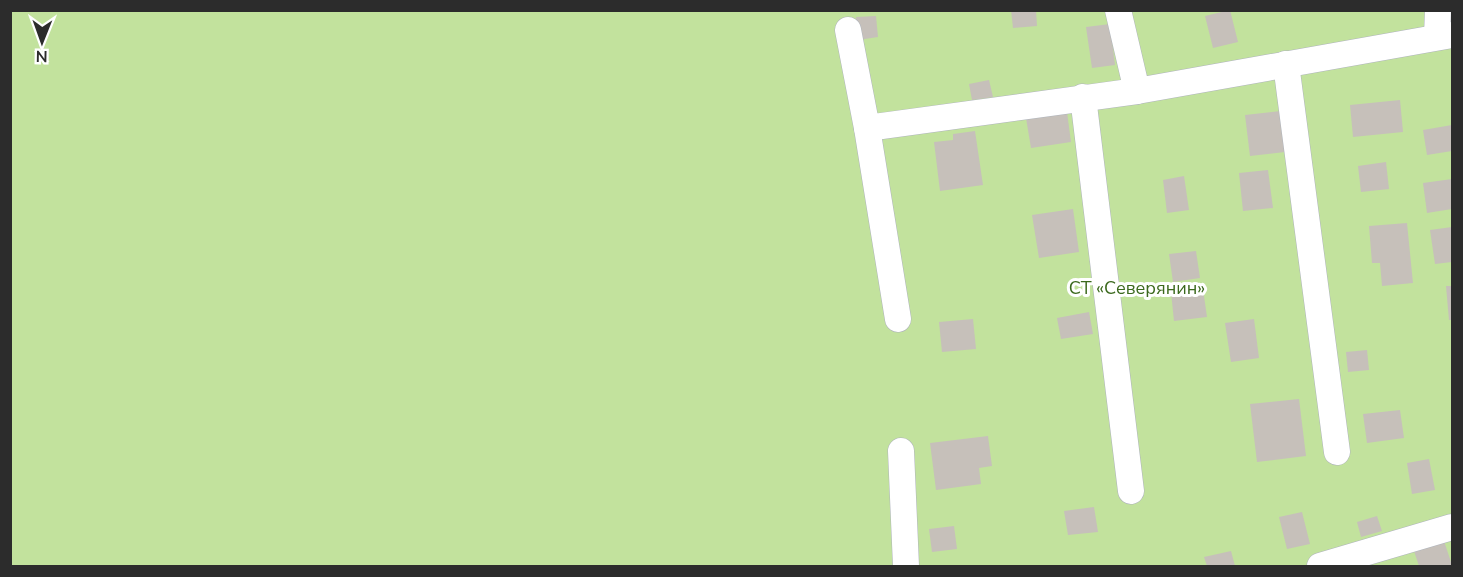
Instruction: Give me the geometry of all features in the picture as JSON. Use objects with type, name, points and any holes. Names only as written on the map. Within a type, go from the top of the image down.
[{"type":"lane","points":[[1118,10],[1137,91]]},
{"type":"lane","points":[[867,128],[1137,91],[1444,36],[1438,10]]},
{"type":"lane","points":[[848,30],[867,128],[898,319]]},
{"type":"lane","points":[[1286,64],[1337,452]]},
{"type":"lane","points":[[1083,97],[1131,491]]},
{"type":"lane","points":[[900,451],[906,567]]},
{"type":"lane","points":[[1320,567],[1452,527]]},
{"type":"green space","name":"СТ «Северянин»","points":[[10,11],[1452,11],[1452,566],[11,566]]},
{"type":"building","points":[[1011,10],[1036,10],[1037,26],[1013,28]]},
{"type":"building","points":[[1230,10],[1238,42],[1213,48],[1205,16]]},
{"type":"building","points":[[876,16],[878,37],[858,40],[856,17]]},
{"type":"building","points":[[1110,24],[1115,65],[1092,68],[1086,27]]},
{"type":"building","points":[[989,80],[993,97],[972,100],[969,84]]},
{"type":"building","points":[[1400,100],[1403,132],[1353,137],[1350,105]]},
{"type":"building","points":[[1280,111],[1285,152],[1250,156],[1245,115]]},
{"type":"building","points":[[1067,112],[1071,142],[1031,148],[1026,118]]},
{"type":"building","points":[[1452,125],[1452,151],[1427,155],[1423,130]]},
{"type":"building","points":[[975,131],[983,185],[940,191],[934,142],[953,140],[953,134]]},
{"type":"building","points":[[1386,162],[1389,189],[1361,192],[1358,166]]},
{"type":"building","points":[[1268,170],[1273,208],[1243,211],[1239,173]]},
{"type":"building","points":[[1184,176],[1189,210],[1167,213],[1163,180]]},
{"type":"building","points":[[1452,179],[1452,209],[1427,213],[1423,183]]},
{"type":"building","points":[[1073,209],[1079,252],[1039,258],[1032,215]]},
{"type":"building","points":[[1407,223],[1413,283],[1382,286],[1380,263],[1372,263],[1369,226]]},
{"type":"building","points":[[1452,227],[1452,262],[1435,264],[1430,230]]},
{"type":"building","points":[[1196,251],[1200,278],[1173,282],[1169,254]]},
{"type":"building","points":[[1446,286],[1452,286],[1452,320],[1449,320]]},
{"type":"building","points":[[1203,289],[1207,317],[1174,321],[1171,292]]},
{"type":"building","points":[[1089,312],[1093,334],[1061,339],[1057,318]]},
{"type":"building","points":[[973,319],[976,349],[942,352],[939,322]]},
{"type":"building","points":[[1254,319],[1259,358],[1231,362],[1225,323]]},
{"type":"building","points":[[1367,350],[1369,370],[1348,372],[1346,352]]},
{"type":"building","points":[[1299,399],[1306,456],[1257,462],[1250,404]]},
{"type":"building","points":[[1400,410],[1404,438],[1367,443],[1363,414]]},
{"type":"building","points":[[988,436],[992,466],[979,468],[981,484],[936,490],[930,443]]},
{"type":"building","points":[[1429,459],[1435,490],[1412,494],[1407,463]]},
{"type":"building","points":[[1094,507],[1098,532],[1068,535],[1064,511]]},
{"type":"building","points":[[1302,512],[1310,544],[1287,549],[1279,517]]},
{"type":"building","points":[[1377,516],[1382,531],[1361,537],[1357,522]]},
{"type":"building","points":[[954,526],[957,549],[932,552],[929,529]]},
{"type":"building","points":[[1444,541],[1452,565],[1419,566],[1414,551]]},
{"type":"building","points":[[1231,551],[1235,566],[1207,566],[1204,557]]}]
